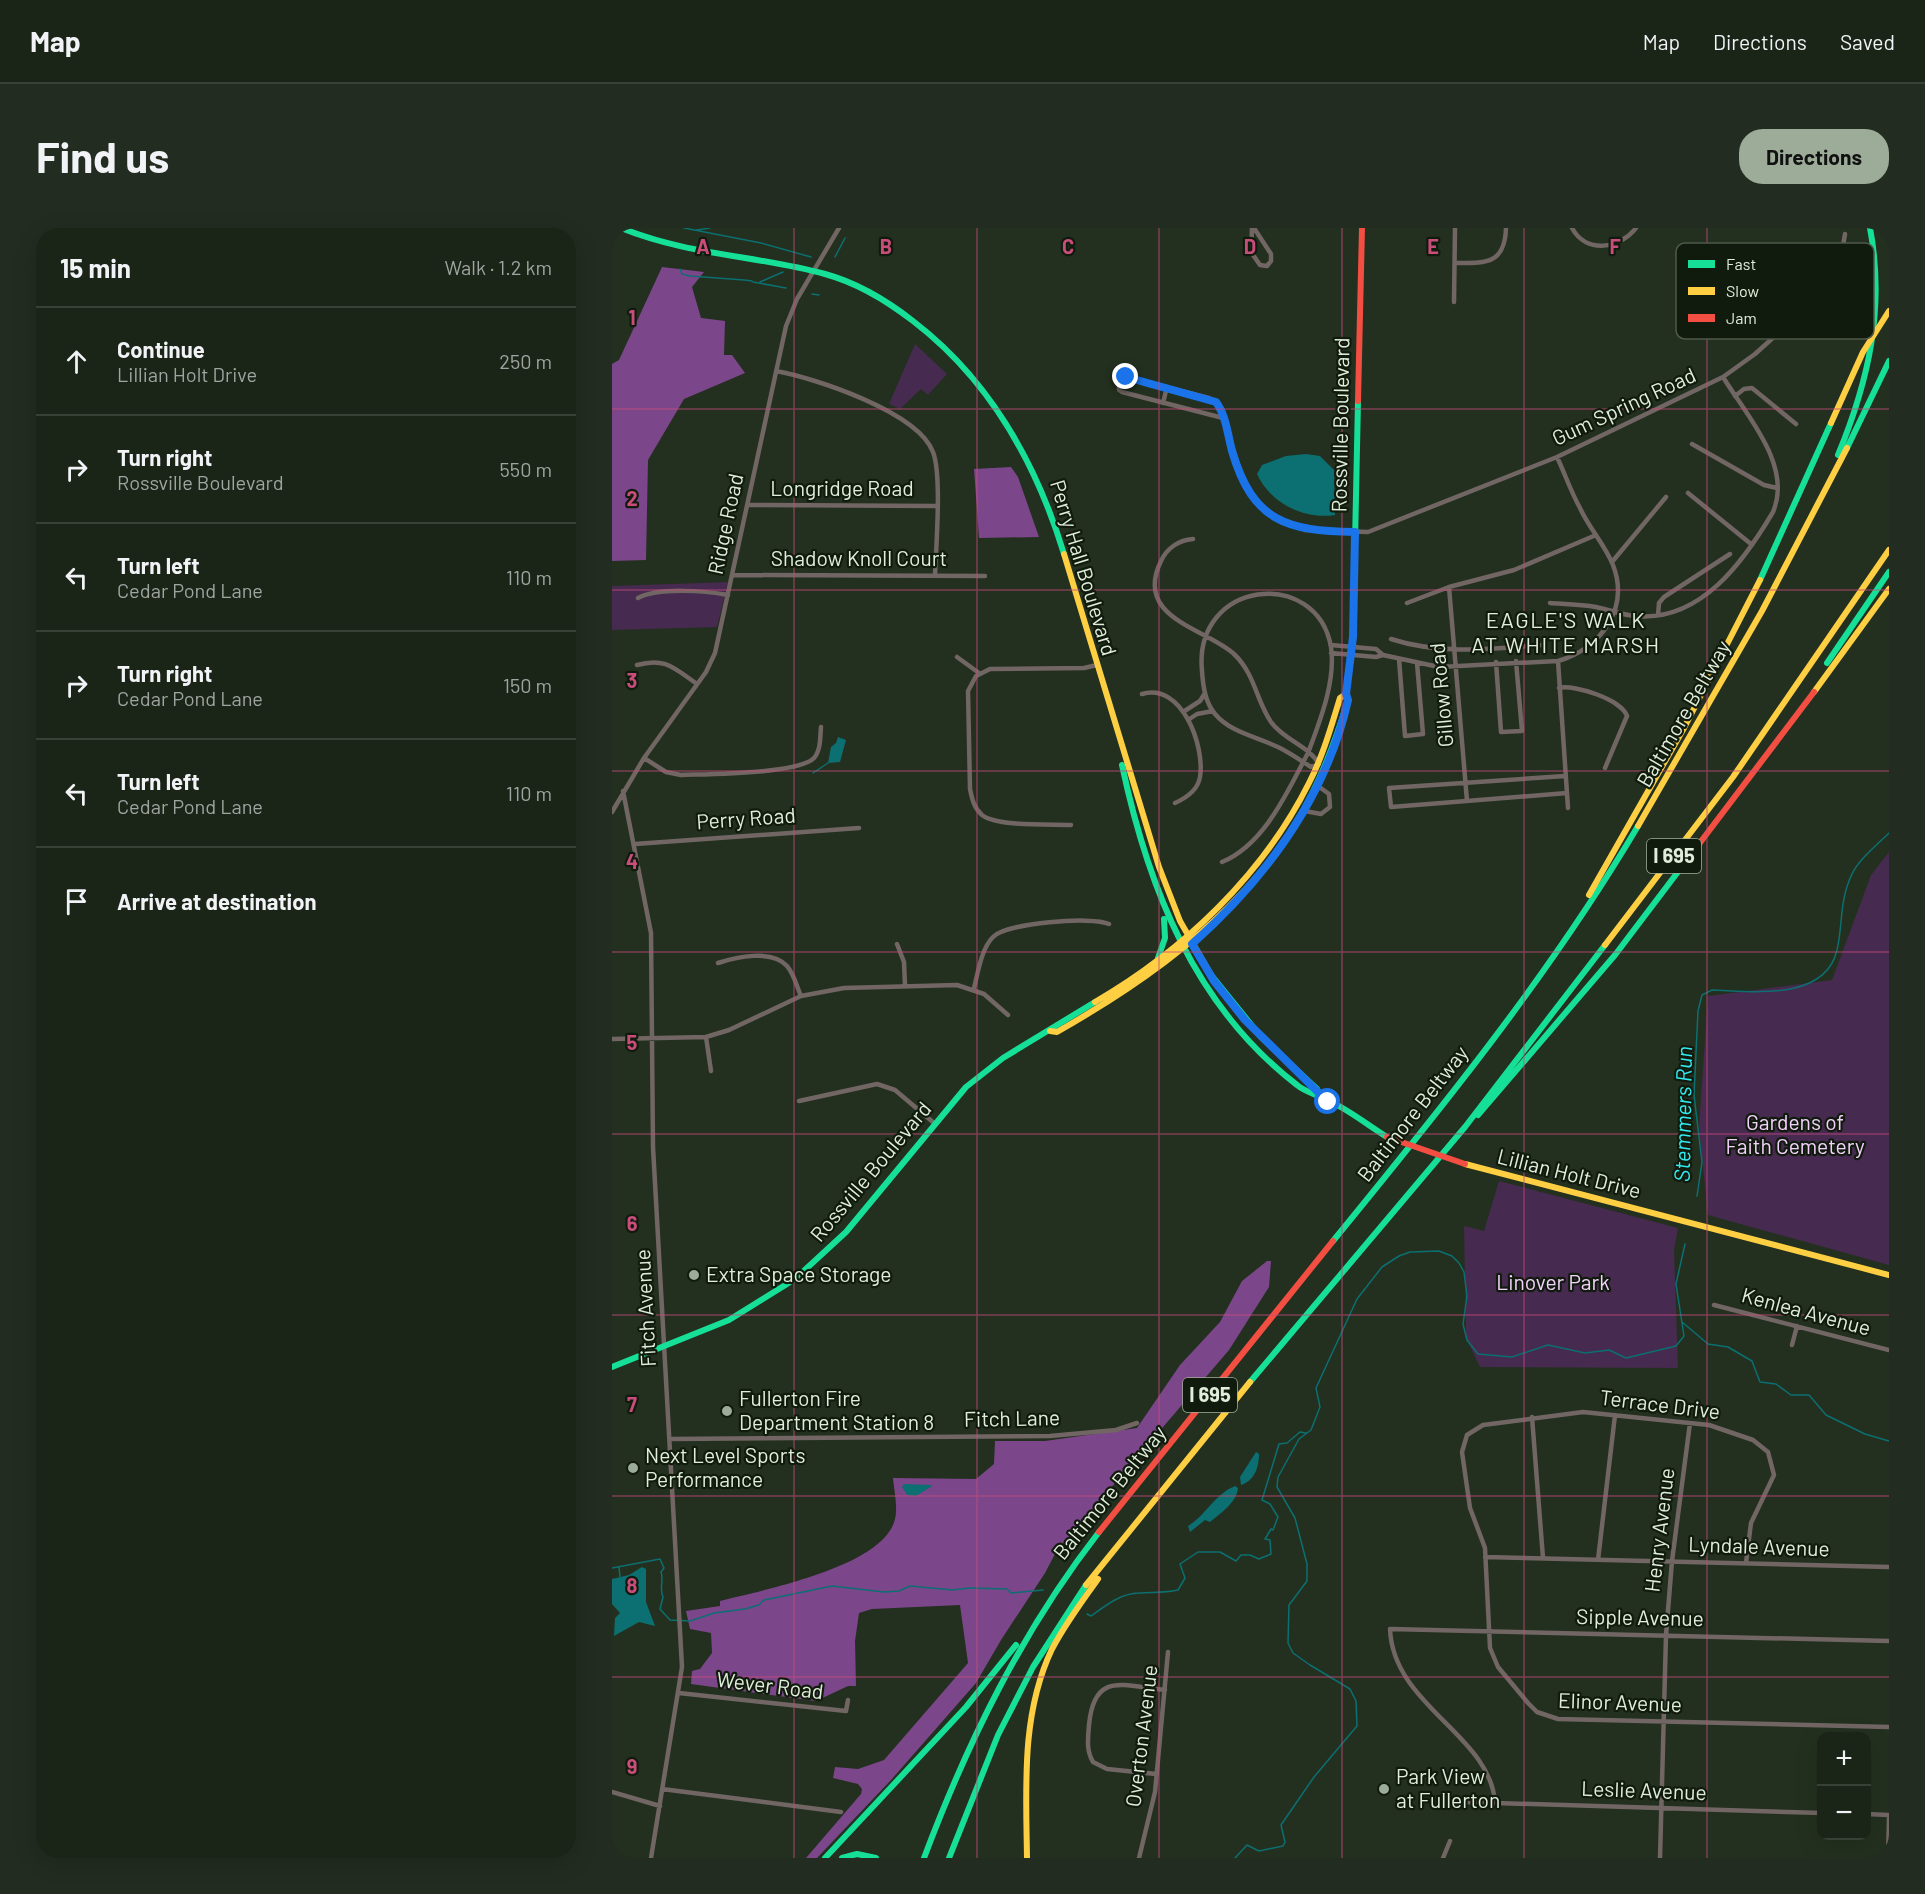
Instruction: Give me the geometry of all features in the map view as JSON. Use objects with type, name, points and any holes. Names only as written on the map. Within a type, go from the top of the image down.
[{"type":"main road","name":"Perry Hall Boulevard","points":[[621,228],[678,248],[814,269],[865,288],[910,318],[963,366],[1006,420],[1032,465],[1049,504],[1119,747],[1161,879],[1192,944]]},
{"type":"main road","name":"Rossville Boulevard","points":[[1050,1031],[1057,1032],[1109,1003],[1183,951],[1243,894],[1305,811],[1340,733],[1348,700],[1346,694],[1352,647],[1362,228]]},
{"type":"main road","points":[[1869,228],[1873,243]]},
{"type":"main road","points":[[1740,651],[1837,457],[1868,380],[1877,348],[1883,308],[1881,271],[1874,246]]},
{"type":"main road","points":[[1874,335],[1889,311]]},
{"type":"main road","points":[[1580,913],[1671,753],[1726,649],[1779,539],[1863,352],[1871,339]]},
{"type":"main road","name":"Baltimore Beltway","points":[[924,1858],[978,1727],[1033,1624],[1093,1539],[1461,1081],[1580,913],[1634,832],[1740,651],[1825,494],[1889,361]]},
{"type":"main road","name":"Baltimore Beltway","points":[[949,1858],[998,1735],[1033,1667],[1085,1587],[1163,1487],[1403,1197],[1465,1127],[1514,1060],[1653,884],[1739,769],[1889,550]]},
{"type":"main road","points":[[1782,734],[1792,715],[1889,573]]},
{"type":"main road","points":[[1465,1127],[1489,1104],[1615,955],[1889,589]]},
{"type":"main road","name":"Rossville Boulevard","points":[[612,1367],[741,1314],[809,1268],[846,1232],[934,1123],[980,1074],[1050,1031],[1053,1026],[1113,991],[1179,944],[1220,905],[1263,857],[1294,812],[1319,764],[1340,698],[1346,694]]},
{"type":"main road","name":"Perry Hall Boulevard","points":[[1119,747],[1135,828],[1162,909],[1183,951]]},
{"type":"main road","points":[[1157,960],[1165,938],[1162,909]]},
{"type":"main road","name":"Lillian Holt Drive","points":[[1192,944],[1222,992],[1256,1033],[1317,1089],[1321,1097]]},
{"type":"main road","name":"Lillian Holt Drive","points":[[1183,951],[1209,992],[1249,1041],[1312,1096],[1321,1097],[1388,1137],[1465,1164],[1889,1275]]},
{"type":"main road","points":[[1249,1041],[1256,1033]]},
{"type":"main road","points":[[1027,1858],[1028,1737],[1038,1683],[1066,1625],[1163,1487]]},
{"type":"main road","points":[[825,1858],[966,1707],[1033,1624]]},
{"type":"main road","points":[[842,1858],[857,1854],[876,1858]]},
{"type":"street","name":"Ridge Road","points":[[612,812],[644,758],[697,684],[715,653],[789,318],[814,269],[839,228]]},
{"type":"street","points":[[1253,228],[1271,254],[1271,261],[1267,266],[1260,265],[1251,252],[1253,228]]},
{"type":"street","points":[[1454,302],[1455,228]]},
{"type":"street","points":[[1455,263],[1484,262],[1497,257],[1504,248],[1506,228]]},
{"type":"street","points":[[1572,228],[1581,240],[1598,247],[1626,239],[1636,228]]},
{"type":"street","name":"Gum Spring Road","points":[[1843,243],[1845,234]]},
{"type":"street","name":"Gum Spring Road","points":[[1223,418],[1244,483],[1262,508],[1279,520],[1305,530],[1368,532],[1557,457],[1723,376],[1755,354],[1771,339]]},
{"type":"street","points":[[776,371],[809,379],[898,415],[925,439],[934,454],[935,576]]},
{"type":"street","points":[[1550,603],[1586,605],[1639,616],[1658,615],[1680,609],[1712,591],[1752,544],[1777,502],[1776,471],[1771,456],[1723,376]]},
{"type":"street","points":[[1126,377],[1213,400],[1219,405],[1223,418],[1122,392],[1119,390],[1119,381],[1126,377]]},
{"type":"street","points":[[1163,403],[1167,387]]},
{"type":"street","points":[[1735,396],[1744,389],[1752,388],[1796,424]]},
{"type":"street","points":[[1692,444],[1764,485],[1777,488]]},
{"type":"street","points":[[1331,653],[1383,655],[1417,663],[1457,666],[1496,662],[1558,661],[1575,655],[1593,644],[1606,629],[1614,612],[1618,585],[1612,562],[1580,509],[1557,457]]},
{"type":"street","points":[[1688,493],[1752,544]]},
{"type":"street","points":[[1612,562],[1666,496]]},
{"type":"street","name":"Longridge Road","points":[[747,506],[936,507]]},
{"type":"street","points":[[1407,603],[1449,587],[1514,570],[1596,535]]},
{"type":"street","points":[[1193,539],[1178,542],[1163,557],[1159,565],[1156,588],[1160,603],[1169,615],[1204,637],[1233,654],[1252,676],[1272,723],[1287,738],[1308,753],[1319,764],[1311,767],[1303,762],[1280,748],[1238,731],[1214,711],[1205,693],[1201,667],[1204,637],[1221,611],[1244,597],[1267,592],[1300,603],[1314,614],[1330,645],[1331,653],[1327,691],[1308,753],[1303,762],[1286,795],[1260,831],[1237,856],[1222,862]]},
{"type":"street","points":[[1658,615],[1659,603],[1664,597],[1730,554]]},
{"type":"street","name":"Shadow Knoll Court","points":[[732,575],[985,576]]},
{"type":"street","name":"Gillow Road","points":[[1449,587],[1467,801]]},
{"type":"street","points":[[639,598],[648,594],[708,591],[728,595]]},
{"type":"street","points":[[1391,639],[1416,647],[1455,650],[1541,645]]},
{"type":"street","points":[[1330,645],[1376,649],[1383,655]]},
{"type":"street","points":[[957,657],[979,673]]},
{"type":"street","points":[[1399,659],[1405,736],[1423,734],[1417,663]]},
{"type":"street","points":[[637,665],[656,660],[663,662],[697,684]]},
{"type":"street","points":[[1558,661],[1568,808]]},
{"type":"street","points":[[1496,662],[1501,732],[1522,731],[1516,662]]},
{"type":"street","points":[[1071,825],[998,821],[984,817],[976,808],[969,782],[968,698],[970,685],[979,673],[995,668],[1084,668],[1097,665]]},
{"type":"street","points":[[1559,688],[1579,688],[1623,707],[1627,716],[1605,768]]},
{"type":"street","points":[[1142,694],[1158,692],[1171,696],[1188,720],[1200,760],[1200,779],[1186,798],[1175,803]]},
{"type":"street","points":[[1184,712],[1200,701],[1205,693]]},
{"type":"street","points":[[1188,720],[1197,714],[1214,711]]},
{"type":"street","points":[[644,758],[660,769],[681,775],[795,768],[812,760],[817,753],[821,727]]},
{"type":"street","points":[[1280,748],[1287,738]]},
{"type":"street","points":[[1565,776],[1389,788],[1391,807],[1567,793]]},
{"type":"street","points":[[1305,811],[1321,814],[1330,807],[1329,794],[1318,786]]},
{"type":"street","name":"Fitch Avenue","points":[[623,791],[651,933],[653,1148],[681,1618],[682,1667],[679,1692],[651,1858]]},
{"type":"street","name":"Perry Road","points":[[635,844],[859,828]]},
{"type":"street","points":[[974,988],[987,945],[1002,930],[1091,920],[1109,924]]},
{"type":"street","points":[[897,944],[904,962],[905,986]]},
{"type":"street","points":[[718,963],[736,958],[775,958],[788,967],[801,996]]},
{"type":"street","points":[[612,1039],[705,1037],[729,1030],[801,996],[844,988],[945,984],[974,988],[993,1000],[1008,1015]]},
{"type":"street","points":[[705,1037],[711,1071]]},
{"type":"street","points":[[799,1101],[877,1084],[895,1090],[934,1123]]},
{"type":"street","name":"Kenlea Avenue","points":[[1714,1305],[1889,1350]]},
{"type":"street","points":[[1792,1345],[1797,1326]]},
{"type":"street","name":"Terrace Drive","points":[[1532,1417],[1583,1412],[1690,1423],[1742,1434],[1760,1443],[1771,1458],[1774,1475],[1751,1523],[1746,1563]]},
{"type":"street","points":[[1598,1560],[1615,1415]]},
{"type":"street","points":[[1532,1417],[1543,1558]]},
{"type":"street","name":"Elinor Avenue","points":[[1532,1417],[1483,1425],[1470,1432],[1463,1444],[1462,1452],[1470,1508],[1482,1537],[1485,1557],[1490,1648],[1498,1668],[1537,1712],[1558,1719],[1889,1727]]},
{"type":"street","name":"Henry Avenue","points":[[1660,1858],[1666,1635],[1672,1562],[1690,1423]]},
{"type":"street","name":"Fitch Lane","points":[[670,1439],[1050,1436],[1116,1430],[1137,1424]]},
{"type":"street","name":"Lyndale Avenue","points":[[1485,1557],[1889,1567]]},
{"type":"street","name":"Sipple Avenue","points":[[1495,1803],[1490,1776],[1400,1671],[1391,1645],[1390,1629],[1889,1641]]},
{"type":"street","name":"Overton Avenue","points":[[1139,1858],[1155,1792],[1168,1652]]},
{"type":"street","points":[[1156,1774],[1107,1769],[1093,1761],[1088,1741],[1091,1704],[1100,1691],[1109,1686],[1165,1690]]},
{"type":"street","name":"Wever Road","points":[[679,1692],[835,1711],[846,1711],[848,1700]]},
{"type":"street","points":[[662,1789],[841,1812]]},
{"type":"street","points":[[612,1792],[660,1806]]},
{"type":"street","name":"Leslie Avenue","points":[[1465,1802],[1817,1813]]},
{"type":"street","points":[[1871,1815],[1889,1817],[1888,1858]]},
{"type":"street","points":[[1443,1858],[1450,1841]]},
{"type":"green space","points":[[915,344],[947,374],[928,395],[921,389],[900,409],[889,404]]},
{"type":"green space","points":[[728,582],[717,627],[612,630],[612,586]]},
{"type":"green space","name":"Gardens of Faith Cemetery","points":[[1889,852],[1889,1265],[1708,1215],[1699,1127],[1708,996],[1832,980],[1871,875]]},
{"type":"green space","name":"Linover Park","points":[[1499,1181],[1678,1228],[1674,1249],[1678,1368],[1480,1367],[1466,1338],[1464,1226],[1484,1231]]},
{"type":"shaded area","points":[[662,267],[704,272],[692,287],[701,318],[725,321],[724,355],[732,355],[745,373],[684,399],[648,460],[646,560],[612,561],[612,364],[619,360]]},
{"type":"shaded area","points":[[1011,467],[1018,477],[1039,537],[979,538],[974,469]]},
{"type":"shaded area","points":[[1267,1261],[1271,1261],[1269,1287],[1229,1350],[1056,1552],[976,1683],[891,1780],[817,1858],[806,1858],[861,1794],[862,1789],[858,1784],[833,1778],[835,1767],[858,1769],[884,1760],[968,1663],[960,1605],[872,1609],[859,1613],[855,1641],[856,1686],[848,1686],[816,1701],[691,1684],[692,1671],[700,1669],[712,1653],[711,1633],[690,1629],[686,1611],[720,1606],[720,1601],[819,1574],[869,1551],[886,1536],[895,1519],[893,1478],[976,1479],[994,1464],[995,1441],[1045,1441],[1137,1428],[1180,1365],[1220,1322],[1242,1281]]},
{"type":"water","points":[[1306,454],[1320,456],[1334,470],[1335,515],[1312,515],[1289,507],[1270,493],[1257,474],[1262,465],[1286,456]]},
{"type":"water","points":[[838,737],[846,740],[840,762],[828,763],[831,747],[836,743]]},
{"type":"water","points":[[1256,1452],[1259,1454],[1257,1469],[1246,1483],[1241,1485],[1240,1477]]},
{"type":"water","points":[[904,1484],[932,1486],[916,1496],[907,1495],[902,1487]]},
{"type":"water","points":[[1235,1486],[1238,1488],[1237,1493],[1228,1507],[1210,1522],[1205,1520],[1190,1532],[1188,1526],[1222,1494]]},
{"type":"water","points":[[642,1567],[646,1569],[646,1602],[655,1626],[639,1622],[614,1636],[615,1618],[620,1613],[612,1604],[612,1579],[629,1575]]},
{"type":"waterway","points":[[684,228],[761,243],[811,257]]},
{"type":"waterway","points":[[697,230],[710,228]]},
{"type":"waterway","points":[[835,257],[845,238]]},
{"type":"waterway","points":[[680,269],[682,274],[690,276],[744,280]]},
{"type":"waterway","points":[[760,282],[783,272]]},
{"type":"waterway","points":[[745,280],[752,281]]},
{"type":"waterway","points":[[753,282],[786,288]]},
{"type":"waterway","points":[[812,294],[819,295]]},
{"type":"waterway","points":[[813,773],[828,763]]},
{"type":"waterway","name":"Stemmers Run","points":[[1697,1196],[1702,1162],[1694,1095],[1698,1011],[1702,995],[1712,990],[1785,990],[1802,986],[1818,978],[1830,967],[1837,950],[1843,903],[1852,874],[1864,858],[1889,833]]},
{"type":"waterway","name":"Stemmers Run","points":[[1235,1858],[1247,1845],[1259,1851],[1283,1846],[1285,1842],[1281,1825],[1314,1777],[1357,1726],[1356,1701],[1350,1689],[1293,1653],[1288,1643],[1289,1605],[1307,1581],[1307,1564],[1295,1518],[1277,1487],[1278,1477],[1299,1439],[1311,1430],[1320,1407],[1316,1388],[1357,1299],[1382,1267],[1399,1256],[1410,1252],[1439,1251],[1452,1256],[1464,1272],[1467,1296],[1463,1324],[1467,1340],[1478,1354],[1512,1357],[1548,1345],[1585,1353],[1609,1350],[1626,1358],[1676,1346],[1684,1336],[1676,1284],[1685,1244]]},
{"type":"waterway","points":[[1682,1322],[1708,1344],[1728,1347],[1752,1361],[1760,1382],[1776,1384],[1791,1395],[1809,1395],[1826,1415],[1865,1434],[1889,1441]]},
{"type":"waterway","points":[[1087,1614],[1091,1616],[1126,1595],[1178,1590],[1185,1578],[1180,1564],[1198,1552],[1220,1552],[1236,1561],[1241,1555],[1250,1555],[1259,1559],[1271,1554],[1270,1540],[1265,1539],[1271,1529],[1273,1530],[1278,1517],[1270,1504],[1262,1500],[1279,1444],[1287,1443],[1300,1432],[1306,1433]]},
{"type":"waterway","points":[[612,1568],[660,1559],[664,1568],[661,1572],[663,1597],[660,1609],[670,1620],[690,1621],[714,1613],[745,1609],[759,1605],[764,1600],[832,1586],[884,1592],[899,1591],[910,1586],[953,1590],[1007,1589],[1011,1593],[1043,1590]]},
{"type":"waterway","points":[[619,1567],[620,1577]]},
{"type":"traffic: fast","points":[[621,228],[698,250],[825,274],[860,287],[903,313],[965,369],[1007,425],[1039,487],[1064,554]]},
{"type":"traffic: fast","points":[[1870,228],[1872,243]]},
{"type":"traffic: fast","points":[[1874,258],[1876,287],[1874,322]]},
{"type":"traffic: fast","points":[[1838,455],[1858,399],[1872,339]]},
{"type":"traffic: fast","points":[[1847,448],[1889,361]]},
{"type":"traffic: fast","points":[[1259,874],[1289,834],[1313,792],[1332,748],[1348,700],[1346,694],[1353,637],[1358,401]]},
{"type":"traffic: fast","points":[[1760,580],[1831,423]]},
{"type":"traffic: fast","points":[[1827,663],[1889,572]]},
{"type":"traffic: fast","points":[[1122,765],[1146,855],[1162,899],[1203,981],[1230,1019],[1261,1054],[1300,1087],[1338,1105],[1387,1137]]},
{"type":"traffic: fast","points":[[1333,1241],[1454,1090],[1532,987],[1604,881],[1638,826]]},
{"type":"traffic: fast","points":[[1478,1115],[1615,955],[1693,852]]},
{"type":"traffic: fast","points":[[1158,958],[1165,938],[1164,919]]},
{"type":"traffic: fast","points":[[1250,1382],[1465,1127],[1605,945]]},
{"type":"traffic: fast","points":[[1211,975],[1262,1038],[1317,1089],[1321,1097]]},
{"type":"traffic: fast","points":[[612,1367],[729,1320],[795,1279],[846,1232],[966,1087],[1003,1058],[1095,1002]]},
{"type":"traffic: fast","points":[[924,1858],[959,1772],[999,1688],[1045,1608],[1099,1532]]},
{"type":"traffic: fast","points":[[949,1858],[998,1735],[1033,1667],[1086,1585]]},
{"type":"traffic: fast","points":[[825,1858],[966,1707],[1016,1645]]},
{"type":"traffic: fast","points":[[842,1858],[857,1854],[876,1858]]},
{"type":"traffic: slow","points":[[1874,335],[1889,311]]},
{"type":"traffic: slow","points":[[1831,423],[1863,352],[1871,339]]},
{"type":"traffic: slow","points":[[1638,826],[1762,611],[1847,448]]},
{"type":"traffic: slow","points":[[1605,945],[1733,777],[1889,550]]},
{"type":"traffic: slow","points":[[1064,554],[1159,867],[1180,921],[1211,975]]},
{"type":"traffic: slow","points":[[1589,895],[1684,728],[1760,580]]},
{"type":"traffic: slow","points":[[1814,692],[1889,589]]},
{"type":"traffic: slow","points":[[1095,1002],[1128,982],[1189,935],[1218,908],[1269,849],[1314,773],[1340,698],[1346,694]]},
{"type":"traffic: slow","points":[[1050,1031],[1057,1032],[1085,1016],[1165,962],[1214,921],[1259,874]]},
{"type":"traffic: slow","points":[[1465,1164],[1889,1275]]},
{"type":"traffic: slow","points":[[1086,1585],[1250,1382]]},
{"type":"traffic: slow","points":[[1027,1858],[1026,1778],[1030,1725],[1035,1699],[1052,1649],[1098,1579]]},
{"type":"traffic: jam","points":[[1358,401],[1362,228]]},
{"type":"traffic: jam","points":[[1693,852],[1814,692]]},
{"type":"traffic: jam","points":[[1387,1137],[1465,1164]]},
{"type":"traffic: jam","points":[[1099,1532],[1333,1241]]},
{"type":"place","name":"Extra Space Storage","points":[[694,1275]]},
{"type":"place","name":"Fullerton Fire Department Station 8","points":[[727,1411]]},
{"type":"place","name":"Next Level Sports Performance","points":[[633,1468]]},
{"type":"place","name":"Park View at Fullerton","points":[[1384,1789]]},
{"type":"district","name":"EAGLE'S WALK AT WHITE MARSH","points":[[1566,632]]},
{"type":"route","points":[[1126,377],[1209,398],[1216,402],[1221,409],[1244,483],[1255,500],[1270,514],[1288,525],[1305,530],[1355,532],[1353,637],[1346,694],[1348,700],[1338,740],[1305,811],[1278,850],[1234,904],[1192,944],[1214,981],[1256,1033],[1328,1102]]}]
